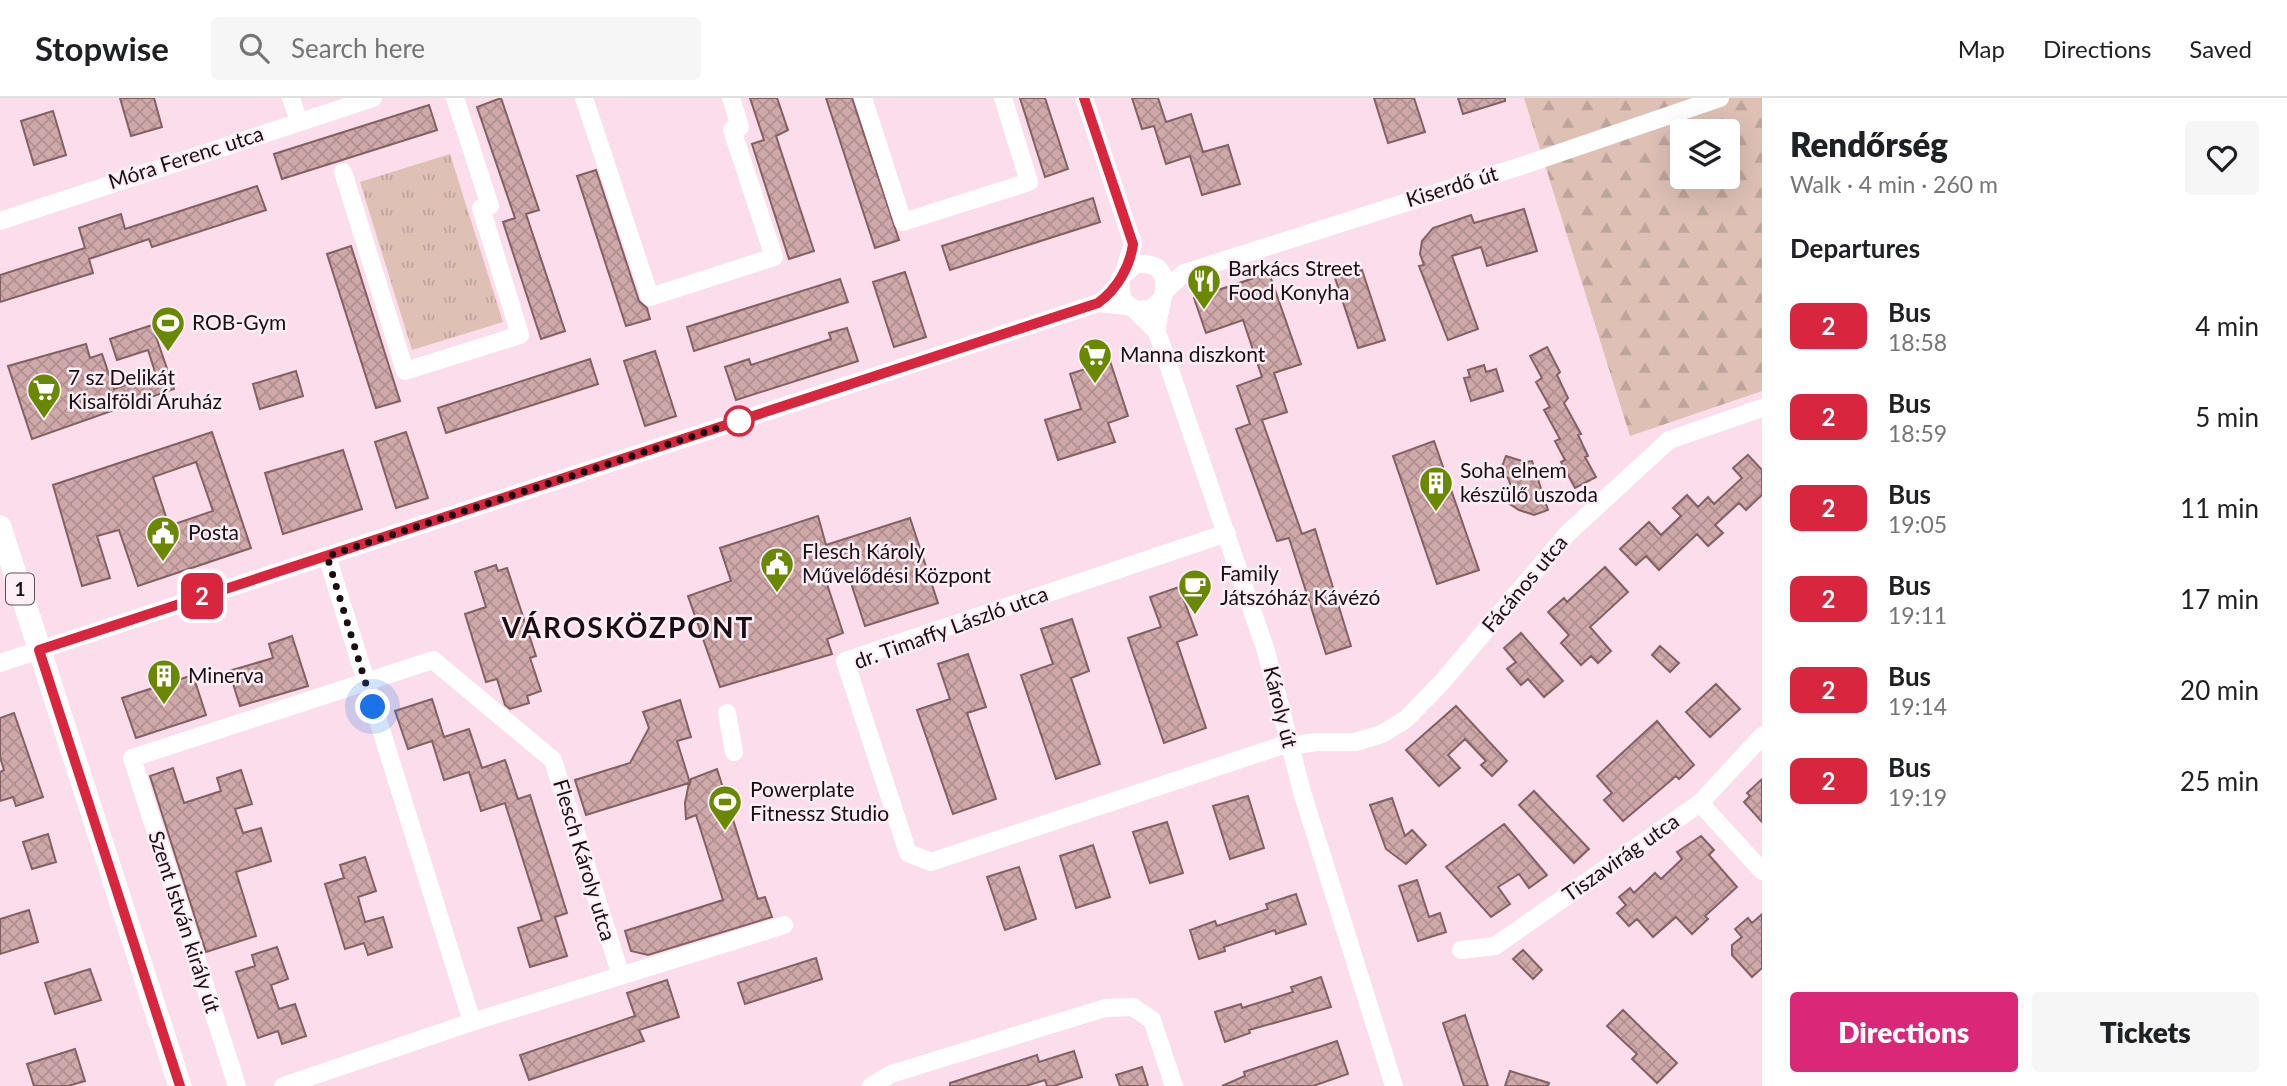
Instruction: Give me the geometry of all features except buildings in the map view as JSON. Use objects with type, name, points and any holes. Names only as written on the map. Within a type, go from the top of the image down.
[{"type":"main road","name":"1","points":[[0,527],[180,1086]]},
{"type":"street","points":[[292,98],[299,122]]},
{"type":"street","name":"Móra Ferenc utca","points":[[0,221],[373,98]]},
{"type":"street","points":[[343,172],[405,371],[520,335],[481,208],[490,205],[455,98]]},
{"type":"street","points":[[584,98],[650,298],[774,257],[732,130],[740,127],[731,98]]},
{"type":"street","points":[[863,98],[903,222],[1029,182],[1003,98]]},
{"type":"street","points":[[1084,98],[1133,244],[1166,282],[1165,294],[1151,309],[1098,303]]},
{"type":"street","name":"Kiserdő út","points":[[1154,267],[1184,273],[1524,165],[1720,98]]},
{"type":"street","points":[[0,663],[1098,303],[1112,293],[1122,275],[1133,244]]},
{"type":"street","points":[[1131,308],[1119,293],[1122,275],[1136,264],[1154,267]]},
{"type":"street","name":"Kiserdő út","points":[[1165,294],[1184,273]]},
{"type":"street","name":"Károly út","points":[[1165,294],[1156,315],[1157,332],[1266,651],[1338,912],[1394,1086]]},
{"type":"street","name":"Károly út","points":[[1131,308],[1157,332]]},
{"type":"street","name":"Fácános utca","points":[[1290,745],[1355,741],[1382,734],[1406,719],[1443,682],[1567,534],[1669,440],[1762,408]]},
{"type":"street","name":"dr. Timaffy László utca","points":[[1227,533],[845,661],[908,853],[931,862],[1290,745]]},
{"type":"street","points":[[327,556],[472,1022]]},
{"type":"street","name":"Flesch Károly utca","points":[[365,681],[433,660],[553,760],[621,976]]},
{"type":"street","name":"Szent István király út","points":[[237,1086],[132,758],[365,681]]},
{"type":"street","points":[[727,713],[734,752]]},
{"type":"street","name":"Tiszavirág utca","points":[[1461,950],[1494,946],[1700,803],[1762,736]]},
{"type":"street","points":[[1700,803],[1762,871]]},
{"type":"street","points":[[283,1086],[472,1022],[784,925]]},
{"type":"street","points":[[871,1086],[891,1074],[1105,1008],[1133,1007],[1152,1020],[1174,1086]]},
{"type":"green space","points":[[1524,98],[1762,98],[1762,391],[1630,436]]},
{"type":"green space","points":[[450,154],[503,322],[412,350],[360,182]]},
{"type":"bus line","name":"2","points":[[180,1086],[39,650],[1098,303],[1112,293],[1131,257],[1133,244],[1084,98]]},
{"type":"place","name":"Barkács Street Food Konyha","points":[[1204,311]]},
{"type":"place","name":"ROB-Gym","points":[[168,353]]},
{"type":"place","name":"Manna diszkont","points":[[1095,385]]},
{"type":"place","name":"7 sz Delikát Kisalföldi Áruház","points":[[44,420]]},
{"type":"place","name":"Soha elnem készülő uszoda","points":[[1436,513]]},
{"type":"place","name":"Posta","points":[[163,563]]},
{"type":"place","name":"Flesch Károly Művelődési Központ","points":[[777,594]]},
{"type":"place","name":"Family Játszóház Kávézó","points":[[1195,616]]},
{"type":"place","name":"Minerva","points":[[164,706]]},
{"type":"place","name":"Powerplate Fitnessz Studio","points":[[725,832]]},
{"type":"district","name":"VÁROSKÖZPONT","points":[[628,628]]},
{"type":"route","points":[[373,707],[327,556],[748,418],[739,421]]}]
